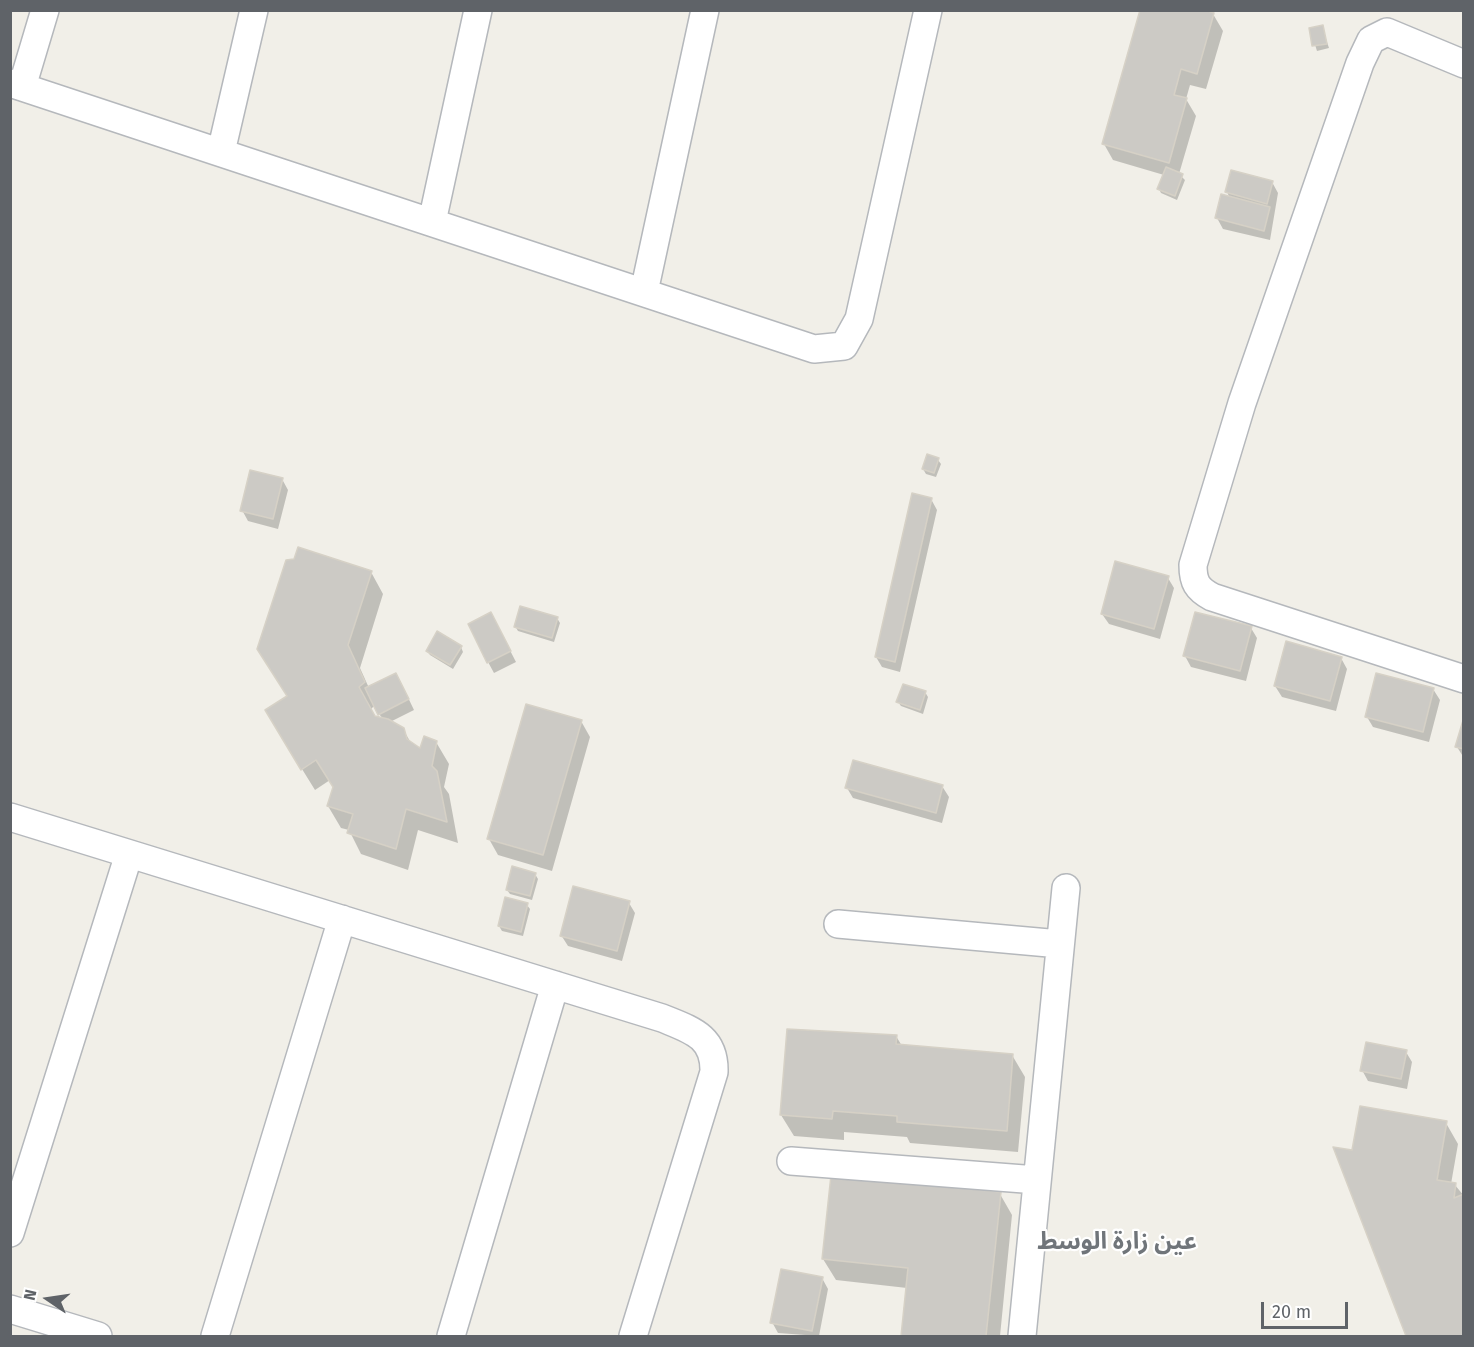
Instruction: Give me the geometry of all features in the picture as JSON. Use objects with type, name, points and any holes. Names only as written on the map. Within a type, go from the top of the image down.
[{"type":"street","points":[[45,10],[16,85],[814,349],[844,345],[859,319],[928,10]]},
{"type":"street","points":[[221,152],[254,10]]},
{"type":"street","points":[[432,222],[478,10]]},
{"type":"street","points":[[644,292],[705,10]]},
{"type":"street","points":[[1464,64],[1387,32],[1371,40],[1360,63],[1242,403],[1193,565],[1193,579],[1200,590],[1212,597],[1464,679]]},
{"type":"street","points":[[10,817],[662,1018],[690,1029],[706,1042],[714,1054],[714,1072],[633,1336]]},
{"type":"street","points":[[10,1233],[129,854]]},
{"type":"street","points":[[1022,1336],[1066,888]]},
{"type":"street","points":[[215,1336],[342,919]]},
{"type":"street","points":[[838,924],[1060,944]]},
{"type":"street","points":[[451,1336],[555,985]]},
{"type":"street","points":[[791,1161],[1037,1180]]},
{"type":"street","points":[[10,1309],[98,1336]]},
{"type":"building","points":[[1140,10],[1205,10],[1214,13],[1197,74],[1181,69],[1174,95],[1187,98],[1169,163],[1102,144]]},
{"type":"building","points":[[1323,25],[1327,44],[1312,46],[1309,28]]},
{"type":"building","points":[[1166,167],[1183,174],[1175,196],[1157,189]]},
{"type":"building","points":[[1231,170],[1273,181],[1267,204],[1225,192]]},
{"type":"building","points":[[1221,194],[1270,207],[1264,231],[1215,218]]},
{"type":"building","points":[[927,454],[939,458],[934,473],[922,469]]},
{"type":"building","points":[[250,470],[283,478],[273,519],[240,511]]},
{"type":"building","points":[[912,493],[932,498],[895,662],[875,657]]},
{"type":"building","points":[[298,547],[372,571],[348,645],[365,682],[359,687],[375,716],[388,719],[404,728],[407,739],[420,748],[424,736],[437,741],[432,766],[437,771],[447,822],[406,809],[396,849],[347,833],[353,814],[327,806],[333,787],[316,760],[301,770],[265,710],[287,696],[257,649],[286,560],[294,559]]},
{"type":"building","points":[[1115,561],[1169,576],[1154,629],[1101,614]]},
{"type":"building","points":[[520,606],[558,617],[552,638],[514,627]]},
{"type":"building","points":[[491,612],[511,651],[487,663],[468,624]]},
{"type":"building","points":[[1195,612],[1252,626],[1240,671],[1183,656]]},
{"type":"building","points":[[437,631],[462,646],[450,665],[426,651]]},
{"type":"building","points":[[1286,641],[1342,657],[1330,701],[1274,686]]},
{"type":"building","points":[[396,673],[409,699],[378,715],[365,688]]},
{"type":"building","points":[[1376,673],[1434,688],[1423,732],[1365,717]]},
{"type":"building","points":[[903,684],[926,691],[920,710],[896,702]]},
{"type":"building","points":[[526,704],[582,720],[543,855],[487,839]]},
{"type":"building","points":[[1464,717],[1464,749],[1455,747]]},
{"type":"building","points":[[853,760],[943,785],[936,813],[845,788]]},
{"type":"building","points":[[512,866],[536,873],[530,896],[506,890]]},
{"type":"building","points":[[573,886],[630,901],[617,951],[560,936]]},
{"type":"building","points":[[505,897],[528,903],[521,932],[498,926]]},
{"type":"building","points":[[787,1029],[897,1035],[896,1044],[1013,1054],[1007,1131],[897,1122],[897,1116],[833,1111],[832,1119],[780,1115]]},
{"type":"building","points":[[1366,1042],[1407,1050],[1401,1079],[1360,1071]]},
{"type":"building","points":[[1360,1106],[1447,1121],[1437,1180],[1456,1183],[1454,1198],[1464,1194],[1464,1336],[1406,1336],[1333,1147],[1352,1150]]},
{"type":"building","points":[[831,1175],[1001,1192],[986,1336],[901,1336],[908,1268],[822,1259]]},
{"type":"building","points":[[781,1269],[823,1277],[812,1331],[770,1323]]},
{"type":"district","name":"عين زارة الوسط","points":[[1117,1242]]}]
